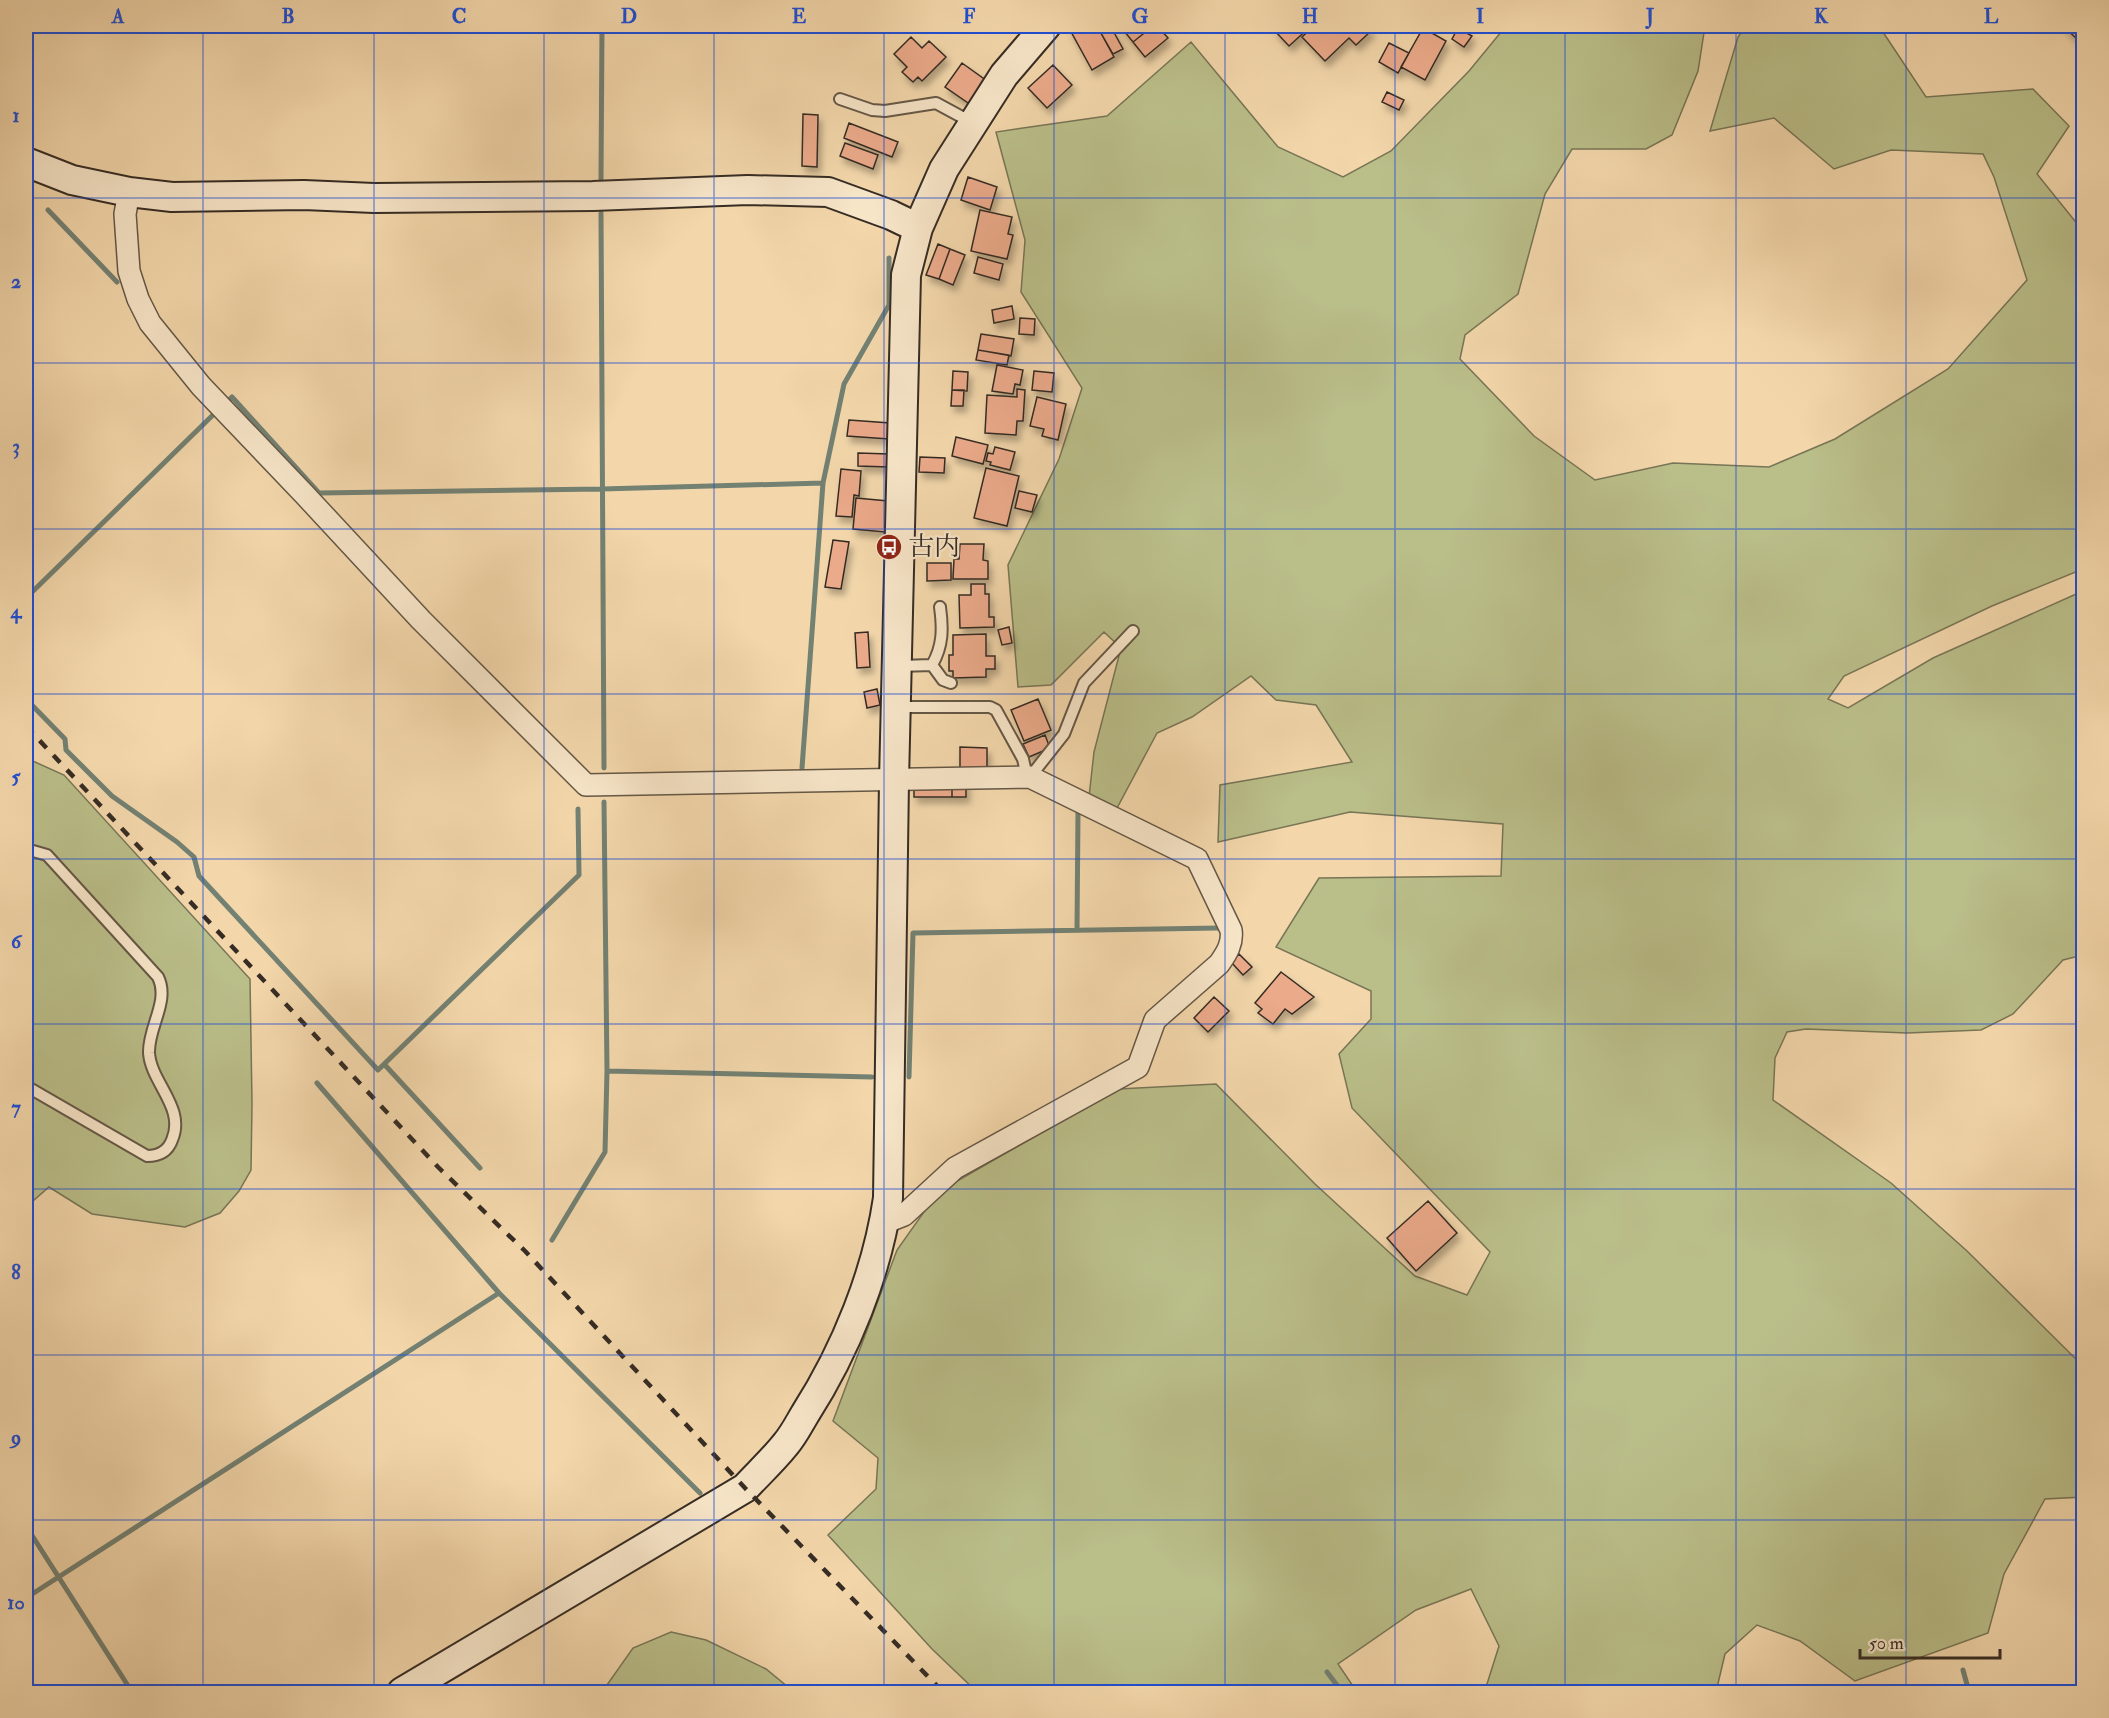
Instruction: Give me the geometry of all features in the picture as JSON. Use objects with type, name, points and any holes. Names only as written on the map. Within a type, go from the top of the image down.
[{"type":"street","points":[[402,1692],[745,1488],[786,1444],[818,1394],[845,1339],[865,1290],[884,1223],[888,1198],[895,707],[906,274],[918,228],[944,169],[1004,75],[1046,26]]},
{"type":"street","points":[[26,162],[72,180],[129,192],[172,197],[593,196],[747,190],[828,192],[891,215],[918,228]]},
{"type":"street","points":[[129,192],[125,214],[129,271],[138,300],[150,323],[201,386],[421,620],[586,785],[1029,777],[1197,859],[1231,930],[1232,939],[1219,964],[1155,1020],[1137,1067],[955,1168],[904,1215],[884,1223]]},
{"type":"lane","points":[[840,99],[872,110],[885,111],[936,103],[973,123]]},
{"type":"lane","points":[[932,665],[943,634],[940,607]]},
{"type":"lane","points":[[1029,777],[1064,734],[1084,683],[1133,631]]},
{"type":"lane","points":[[897,666],[932,665]]},
{"type":"lane","points":[[932,665],[943,680],[951,683]]},
{"type":"lane","points":[[895,707],[990,707],[996,710],[1023,759],[1029,777]]},
{"type":"lane","points":[[26,849],[46,855],[159,977],[163,987],[162,997],[150,1043],[149,1056],[174,1112],[176,1125],[174,1136],[171,1144],[163,1152],[156,1156],[147,1156],[26,1086]]},
{"type":"green space","points":[[1506,26],[1705,26],[1698,71],[1672,135],[1646,149],[1572,149],[1545,194],[1518,294],[1465,335],[1460,359],[1534,436],[1595,480],[1673,463],[1769,467],[1835,439],[1948,369],[2027,280],[1994,177],[1983,154],[1891,150],[1834,169],[1774,118],[1710,131],[1738,37],[1746,26],[1879,26],[1926,97],[2033,89],[2069,126],[2037,174],[2083,231],[2083,569],[1992,606],[1844,676],[1828,699],[1848,708],[1933,658],[2083,591],[2083,955],[2063,960],[2013,1014],[1981,1030],[1907,1033],[1806,1029],[1787,1032],[1775,1058],[1773,1100],[1891,1183],[1967,1251],[2083,1366],[2083,1497],[2045,1499],[2004,1574],[1988,1633],[1855,1681],[1800,1641],[1757,1625],[1725,1654],[1716,1692],[1490,1692],[1486,1687],[1499,1646],[1471,1589],[1416,1610],[1338,1664],[1357,1692],[977,1692],[932,1649],[828,1535],[876,1489],[878,1458],[833,1421],[897,1250],[938,1192],[1118,1089],[1216,1084],[1315,1184],[1415,1276],[1467,1295],[1490,1252],[1352,1108],[1339,1054],[1371,1019],[1371,991],[1276,947],[1319,878],[1501,876],[1503,824],[1350,812],[1218,842],[1220,785],[1352,762],[1316,705],[1276,700],[1251,676],[1192,717],[1157,733],[1117,808],[1089,797],[1094,752],[1121,648],[1104,632],[1051,685],[1018,687],[1008,565],[1059,459],[1082,388],[1021,292],[1025,240],[996,132],[1107,116],[1191,42],[1278,147],[1343,177],[1391,151],[1469,71]]},
{"type":"green space","points":[[26,758],[64,775],[250,979],[251,1170],[239,1191],[220,1213],[185,1227],[92,1214],[49,1187],[26,1207]]},
{"type":"green space","points":[[671,1632],[706,1640],[766,1669],[794,1692],[602,1692],[633,1648]]},
{"type":"building","points":[[1097,26],[1114,57],[1092,70],[1069,28]]},
{"type":"building","points":[[1120,26],[1153,26],[1133,42]]},
{"type":"building","points":[[1153,26],[1157,26],[1168,38],[1145,57],[1133,42]]},
{"type":"building","points":[[1278,26],[1311,26],[1289,46],[1274,30]]},
{"type":"building","points":[[1314,26],[1366,26],[1371,31],[1356,45],[1349,38],[1325,61],[1302,37]]},
{"type":"building","points":[[2063,26],[2084,26],[2084,32],[2077,39]]},
{"type":"building","points":[[1111,27],[1123,49],[1113,54],[1101,33]]},
{"type":"building","points":[[1423,28],[1446,41],[1425,80],[1401,67]]},
{"type":"building","points":[[1458,28],[1472,36],[1464,47],[1452,39]]},
{"type":"building","points":[[911,37],[922,48],[929,41],[946,57],[922,81],[918,77],[913,82],[902,72],[907,67],[894,54]]},
{"type":"building","points":[[1389,43],[1409,53],[1398,73],[1379,62]]},
{"type":"building","points":[[962,63],[987,81],[971,105],[945,87]]},
{"type":"building","points":[[1053,65],[1072,85],[1047,108],[1028,88]]},
{"type":"building","points":[[1387,92],[1404,100],[1399,110],[1382,102]]},
{"type":"building","points":[[803,114],[818,115],[817,167],[802,166]]},
{"type":"building","points":[[849,123],[898,142],[892,157],[844,138]]},
{"type":"building","points":[[845,143],[878,155],[873,169],[840,156]]},
{"type":"building","points":[[968,177],[997,187],[990,210],[961,200]]},
{"type":"building","points":[[980,210],[1012,217],[1008,234],[1013,235],[1007,259],[971,251]]},
{"type":"building","points":[[938,244],[950,249],[939,279],[926,275]]},
{"type":"building","points":[[950,249],[965,255],[953,285],[939,279]]},
{"type":"building","points":[[978,257],[1003,264],[999,280],[974,273]]},
{"type":"building","points":[[1012,306],[1014,319],[994,323],[992,310]]},
{"type":"building","points":[[1020,318],[1035,319],[1034,335],[1019,334]]},
{"type":"building","points":[[981,334],[1014,339],[1011,356],[978,350]]},
{"type":"building","points":[[978,350],[1009,355],[1007,365],[976,360]]},
{"type":"building","points":[[997,365],[1023,370],[1020,385],[1015,384],[1013,394],[992,391]]},
{"type":"building","points":[[953,371],[968,372],[967,391],[952,390]]},
{"type":"building","points":[[1034,371],[1054,373],[1052,392],[1032,390]]},
{"type":"building","points":[[1017,389],[1025,390],[1023,421],[1017,421],[1016,435],[985,433],[987,395],[1017,397]]},
{"type":"building","points":[[952,390],[964,390],[963,406],[951,406]]},
{"type":"building","points":[[1037,397],[1066,404],[1058,440],[1042,436],[1044,429],[1030,426]]},
{"type":"building","points":[[849,420],[890,423],[889,439],[847,436]]},
{"type":"building","points":[[956,437],[988,445],[983,464],[952,456]]},
{"type":"building","points":[[995,447],[1015,452],[1010,470],[990,465],[991,462],[986,461],[988,453],[993,454]]},
{"type":"building","points":[[858,453],[889,454],[889,467],[858,466]]},
{"type":"building","points":[[920,457],[945,458],[944,473],[919,472]]},
{"type":"building","points":[[986,468],[1019,476],[1007,526],[974,518]]},
{"type":"building","points":[[841,469],[861,471],[859,496],[854,495],[852,517],[836,516]]},
{"type":"building","points":[[1019,491],[1037,495],[1032,512],[1015,508]]},
{"type":"building","points":[[856,498],[888,501],[885,532],[853,529]]},
{"type":"building","points":[[833,540],[849,542],[841,589],[825,587]]},
{"type":"building","points":[[960,544],[984,544],[983,560],[988,561],[988,579],[953,579],[954,559],[959,559]]},
{"type":"building","points":[[927,563],[951,563],[951,580],[927,581]]},
{"type":"building","points":[[971,584],[985,584],[985,594],[989,594],[989,617],[994,617],[994,627],[960,628],[959,595],[971,595]]},
{"type":"building","points":[[1009,627],[1012,643],[1002,645],[998,630]]},
{"type":"building","points":[[868,632],[870,667],[857,668],[855,633]]},
{"type":"building","points":[[986,634],[986,656],[995,656],[995,669],[986,669],[986,677],[953,678],[953,671],[949,671],[949,655],[953,655],[953,635]]},
{"type":"building","points":[[877,689],[880,705],[867,708],[864,692]]},
{"type":"building","points":[[1038,699],[1051,730],[1024,741],[1011,710]]},
{"type":"building","points":[[1045,735],[1050,748],[1029,757],[1023,744]]},
{"type":"building","points":[[960,747],[987,748],[987,768],[960,768]]},
{"type":"building","points":[[914,782],[952,782],[952,797],[914,797]]},
{"type":"building","points":[[952,782],[966,782],[966,797],[952,797]]},
{"type":"building","points":[[1239,954],[1252,967],[1243,975],[1231,962]]},
{"type":"building","points":[[1281,972],[1314,997],[1292,1014],[1285,1009],[1273,1024],[1258,1013],[1262,1009],[1255,1003]]},
{"type":"building","points":[[1214,997],[1229,1011],[1208,1032],[1194,1018]]},
{"type":"building","points":[[1428,1201],[1457,1233],[1416,1271],[1387,1238]]},
{"type":"waterway","points":[[601,179],[602,26]]},
{"type":"waterway","points":[[48,210],[117,282]]},
{"type":"waterway","points":[[601,213],[604,768]]},
{"type":"waterway","points":[[802,768],[823,483],[844,384],[889,305],[889,258]]},
{"type":"waterway","points":[[225,404],[232,397],[319,493],[823,483]]},
{"type":"waterway","points":[[26,598],[218,410]]},
{"type":"waterway","points":[[26,699],[65,739],[66,750],[112,796],[177,842],[194,857],[199,876],[378,1070],[579,875],[578,809]]},
{"type":"waterway","points":[[552,1240],[605,1152],[607,1071],[604,802]]},
{"type":"waterway","points":[[1077,930],[1078,812]]},
{"type":"waterway","points":[[909,1077],[913,933],[1219,928]]},
{"type":"waterway","points":[[384,1064],[480,1168]]},
{"type":"waterway","points":[[607,1071],[872,1077]]},
{"type":"waterway","points":[[317,1083],[499,1293],[700,1493]]},
{"type":"waterway","points":[[26,1598],[499,1293]]},
{"type":"waterway","points":[[26,1526],[132,1692]]},
{"type":"waterway","points":[[1963,1670],[1969,1692]]},
{"type":"waterway","points":[[1327,1672],[1342,1692]]},
{"type":"railway","points":[[26,726],[438,1167],[525,1251],[745,1488],[943,1692]]},
{"type":"place","name":"古内","points":[[889,547]]}]
